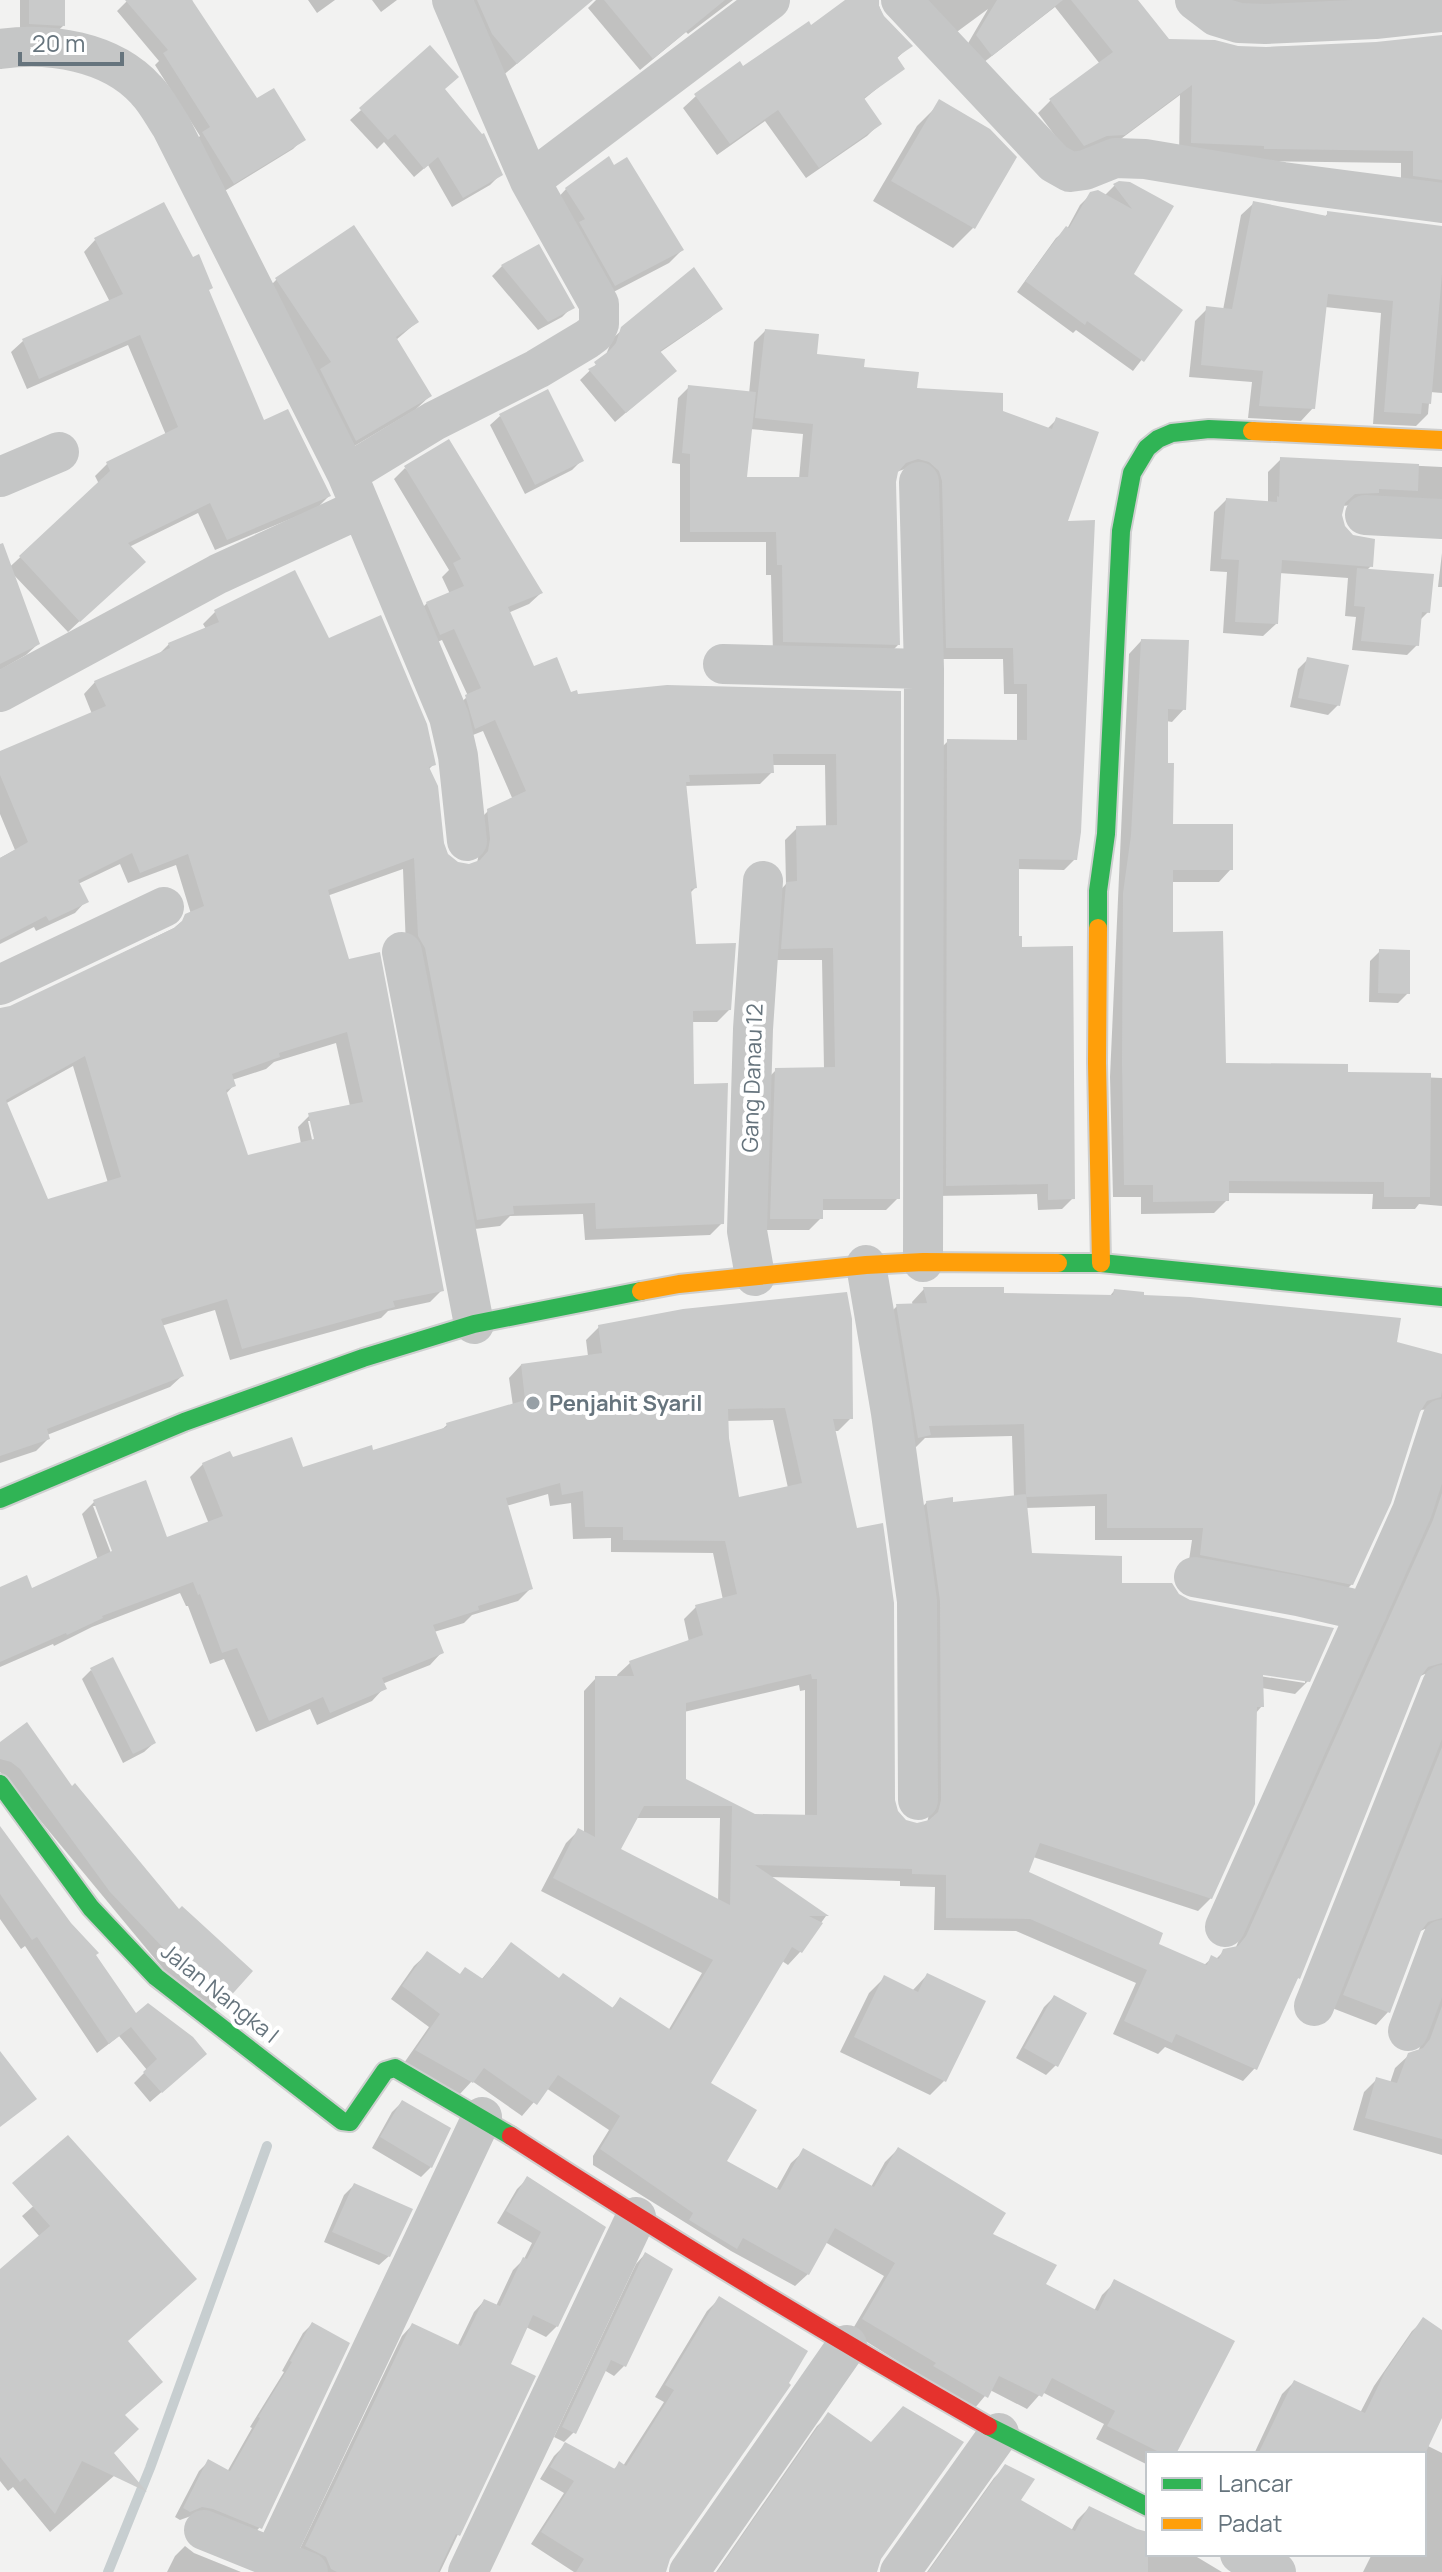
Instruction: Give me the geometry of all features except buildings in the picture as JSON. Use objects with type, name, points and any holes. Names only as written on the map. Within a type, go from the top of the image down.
[{"type":"street","points":[[0,692],[218,574],[354,491],[434,421],[537,369],[595,333],[599,324],[599,304],[530,181],[452,0]]},
{"type":"street","points":[[530,181],[770,0]]},
{"type":"street","points":[[901,0],[1054,163],[1070,172],[1085,170],[1115,158],[1145,159],[1283,182],[1442,203]]},
{"type":"street","points":[[1195,0],[1216,16],[1239,23],[1375,19],[1442,12]]},
{"type":"street","points":[[0,49],[21,46],[65,50],[110,61],[146,89],[171,126],[354,491],[449,717],[458,756],[467,841]]},
{"type":"street","points":[[1101,1263],[1098,891],[1106,834],[1121,531],[1127,489],[1135,462],[1151,442],[1171,433],[1209,429],[1442,440]]},
{"type":"street","points":[[0,477],[59,452]]},
{"type":"street","points":[[919,482],[924,669],[923,1262]]},
{"type":"street","points":[[1365,515],[1442,519]]},
{"type":"street","points":[[723,664],[924,669]]},
{"type":"street","name":"Gang Danau 12","points":[[755,1276],[747,1231],[753,1029],[763,881]]},
{"type":"street","points":[[0,985],[164,907]]},
{"type":"street","points":[[402,952],[474,1324]]},
{"type":"street","points":[[0,1499],[184,1422],[363,1358],[474,1324],[679,1284],[923,1262],[1101,1263],[1442,1297]]},
{"type":"street","points":[[866,1265],[891,1413],[917,1601],[918,1800]]},
{"type":"street","points":[[1225,1927],[1412,1511],[1442,1419]]},
{"type":"street","points":[[1194,1577],[1367,1612]]},
{"type":"street","points":[[1314,2006],[1442,1685]]},
{"type":"street","name":"Jalan Nangka I","points":[[0,1784],[91,1908],[156,1977],[342,2121],[350,2122],[385,2071],[395,2068],[482,2117]]},
{"type":"street","points":[[1408,2031],[1442,1940]]},
{"type":"street","points":[[204,2530],[291,2564],[482,2117],[636,2217],[847,2345],[999,2433],[1146,2506]]},
{"type":"street","points":[[468,2572],[636,2217]]},
{"type":"street","points":[[689,2572],[847,2345]]},
{"type":"street","points":[[900,2572],[999,2433]]},
{"type":"waterway","points":[[108,2572],[150,2468],[267,2146]]},
{"type":"traffic: fast","points":[[1098,928],[1098,891],[1106,834],[1121,531],[1132,473],[1147,448],[1172,433],[1209,429],[1252,431]]},
{"type":"traffic: fast","points":[[1058,1263],[1101,1263],[1442,1297]]},
{"type":"traffic: fast","points":[[0,1499],[184,1422],[363,1358],[474,1324],[641,1291]]},
{"type":"traffic: fast","points":[[0,1784],[91,1908],[156,1977],[342,2121],[350,2122],[385,2071],[395,2068],[511,2136]]},
{"type":"traffic: fast","points":[[988,2426],[1146,2506]]},
{"type":"traffic: slow","points":[[1252,431],[1442,440]]},
{"type":"traffic: slow","points":[[1098,928],[1101,1263]]},
{"type":"traffic: slow","points":[[641,1291],[679,1284],[866,1265],[923,1262],[1058,1263]]},
{"type":"traffic: jam","points":[[511,2136],[747,2284],[988,2426]]},
{"type":"place","name":"Penjahit Syaril","points":[[533,1403]]}]
